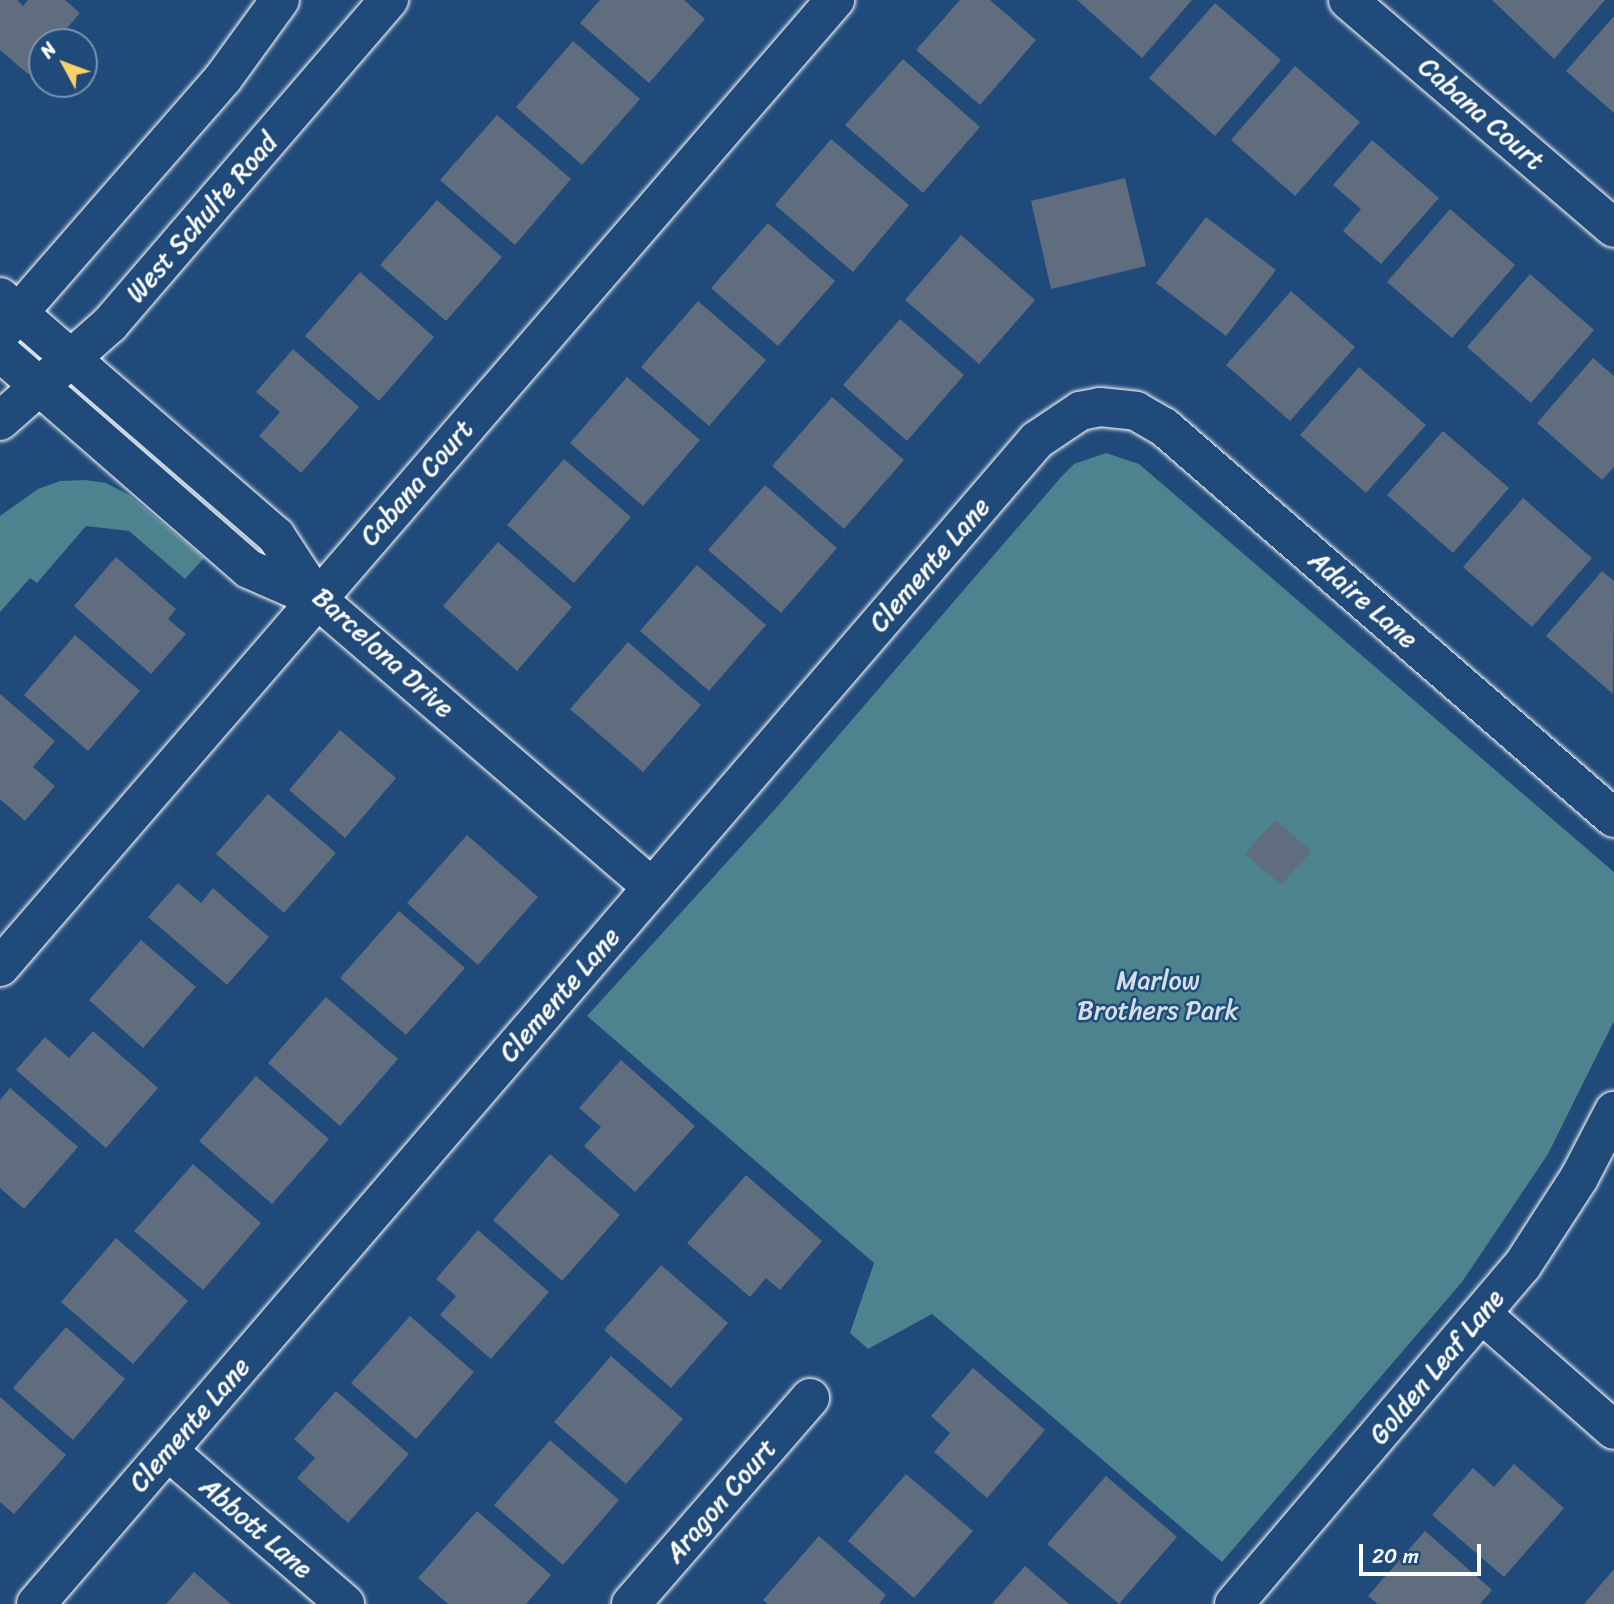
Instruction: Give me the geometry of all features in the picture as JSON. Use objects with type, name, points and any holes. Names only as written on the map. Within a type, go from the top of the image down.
[{"type":"street","points":[[6,315],[224,77],[279,0]]},
{"type":"street","name":"West Schulte Road","points":[[0,421],[110,324],[389,0]]},
{"type":"street","name":"Cabana Court","points":[[0,967],[835,0]]},
{"type":"street","name":"Cabana Court","points":[[1348,0],[1614,228]]},
{"type":"street","name":"Barcelona Drive","points":[[6,315],[71,358],[276,536],[317,598],[652,887]]},
{"type":"street","points":[[0,352],[249,569],[317,598]]},
{"type":"street","name":"Adaire Lane","points":[[1100,407],[1136,411],[1164,427],[1614,818]]},
{"type":"street","name":"Clemente Lane","points":[[36,1604],[1037,440],[1061,421],[1100,407]]},
{"type":"street","name":"Golden Leaf Lane","points":[[1234,1604],[1483,1315],[1554,1219],[1614,1111]]},
{"type":"street","points":[[1483,1315],[1614,1430]]},
{"type":"street","name":"Aragon Court","points":[[631,1604],[810,1398]]},
{"type":"street","name":"Abbott Lane","points":[[168,1451],[345,1604]]},
{"type":"green space","name":"Marlow Brothers Park","points":[[1106,453],[1139,464],[1614,872],[1614,1021],[1548,1154],[1462,1282],[1222,1562],[932,1314],[868,1349],[850,1333],[874,1263],[587,1016],[776,808],[1062,476],[1074,464]]},
{"type":"green space","points":[[60,481],[106,483],[129,495],[204,558],[185,579],[129,531],[86,526],[37,583],[30,578],[0,612],[0,516],[38,489]]},
{"type":"building","points":[[0,0],[17,0],[23,6],[28,0],[65,0],[80,13],[67,28],[28,28],[28,74],[0,50]]},
{"type":"building","points":[[600,0],[684,0],[705,19],[649,83],[580,23]]},
{"type":"building","points":[[960,0],[990,0],[1036,40],[980,105],[916,50]]},
{"type":"building","points":[[1077,0],[1192,0],[1142,58]]},
{"type":"building","points":[[1492,0],[1605,0],[1554,59]]},
{"type":"building","points":[[1215,3],[1281,60],[1215,136],[1149,78]]},
{"type":"building","points":[[1614,16],[1614,113],[1566,71]]},
{"type":"building","points":[[573,41],[640,99],[582,165],[516,107]]},
{"type":"building","points":[[903,59],[980,127],[923,193],[845,125]]},
{"type":"building","points":[[1295,66],[1360,122],[1295,196],[1231,140]]},
{"type":"building","points":[[497,115],[571,179],[515,245],[440,180]]},
{"type":"building","points":[[831,139],[909,205],[853,272],[775,205]]},
{"type":"building","points":[[1372,140],[1439,198],[1381,264],[1343,231],[1361,209],[1333,185]]},
{"type":"building","points":[[1125,178],[1146,266],[1051,289],[1031,201]]},
{"type":"building","points":[[437,200],[502,257],[446,321],[380,265]]},
{"type":"building","points":[[1450,209],[1515,265],[1452,338],[1387,282]]},
{"type":"building","points":[[1206,217],[1276,270],[1226,336],[1156,283]]},
{"type":"building","points":[[768,223],[835,281],[778,346],[711,288]]},
{"type":"building","points":[[961,235],[1035,300],[979,364],[905,300]]},
{"type":"building","points":[[360,272],[434,337],[379,401],[305,336]]},
{"type":"building","points":[[1530,274],[1594,330],[1531,403],[1467,347]]},
{"type":"building","points":[[1291,291],[1355,347],[1290,421],[1226,365]]},
{"type":"building","points":[[698,301],[766,360],[709,426],[641,367]]},
{"type":"building","points":[[900,319],[964,375],[907,441],[843,385]]},
{"type":"building","points":[[293,349],[359,407],[301,473],[259,436],[280,412],[256,392]]},
{"type":"building","points":[[1593,358],[1614,376],[1614,467],[1602,480],[1537,423]]},
{"type":"building","points":[[1359,367],[1426,425],[1366,493],[1300,435]]},
{"type":"building","points":[[627,377],[700,440],[643,506],[570,443]]},
{"type":"building","points":[[832,397],[904,460],[844,529],[772,466]]},
{"type":"building","points":[[1443,431],[1509,488],[1453,553],[1387,495]]},
{"type":"building","points":[[564,459],[631,517],[574,583],[507,525]]},
{"type":"building","points":[[765,485],[837,548],[781,613],[708,550]]},
{"type":"building","points":[[1523,498],[1592,558],[1532,627],[1463,567]]},
{"type":"building","points":[[498,542],[572,607],[517,671],[443,606]]},
{"type":"building","points":[[116,557],[176,609],[168,619],[186,634],[151,674],[74,606]]},
{"type":"building","points":[[697,565],[766,625],[709,691],[640,631]]},
{"type":"building","points":[[1602,571],[1614,581],[1613,694],[1546,636]]},
{"type":"building","points":[[75,635],[140,691],[88,751],[24,695]]},
{"type":"building","points":[[628,642],[701,705],[643,772],[570,709]]},
{"type":"building","points":[[0,694],[55,741],[33,767],[55,786],[25,821],[0,799]]},
{"type":"building","points":[[340,730],[396,778],[345,838],[289,790]]},
{"type":"building","points":[[268,794],[336,853],[284,913],[216,854]]},
{"type":"building","points":[[1275,820],[1311,851],[1281,885],[1245,854]]},
{"type":"building","points":[[467,835],[538,897],[478,965],[407,903]]},
{"type":"building","points":[[178,883],[201,903],[213,888],[269,937],[227,985],[148,917]]},
{"type":"building","points":[[399,911],[465,968],[406,1035],[340,978]]},
{"type":"building","points":[[141,940],[196,987],[143,1048],[89,1000]]},
{"type":"building","points":[[326,997],[398,1059],[340,1126],[268,1063]]},
{"type":"building","points":[[93,1031],[158,1088],[106,1148],[16,1070],[45,1037],[69,1058]]},
{"type":"building","points":[[621,1060],[695,1126],[635,1192],[584,1146],[601,1127],[579,1108]]},
{"type":"building","points":[[256,1076],[329,1139],[272,1204],[199,1141]]},
{"type":"building","points":[[10,1088],[78,1147],[24,1209],[0,1188],[0,1100]]},
{"type":"building","points":[[550,1154],[620,1215],[562,1281],[493,1220]]},
{"type":"building","points":[[193,1164],[261,1223],[203,1290],[134,1231]]},
{"type":"building","points":[[746,1175],[822,1241],[780,1290],[766,1278],[750,1297],[687,1243]]},
{"type":"building","points":[[478,1230],[549,1292],[491,1359],[440,1315],[456,1296],[436,1279]]},
{"type":"building","points":[[116,1238],[188,1301],[133,1364],[61,1302]]},
{"type":"building","points":[[661,1265],[728,1323],[671,1388],[604,1330]]},
{"type":"building","points":[[410,1316],[474,1372],[416,1439],[351,1383]]},
{"type":"building","points":[[66,1327],[125,1379],[73,1440],[13,1388]]},
{"type":"building","points":[[611,1356],[683,1419],[626,1484],[554,1422]]},
{"type":"building","points":[[973,1368],[1045,1430],[987,1498],[934,1452],[950,1433],[931,1416]]},
{"type":"building","points":[[336,1391],[409,1454],[348,1523],[297,1478],[315,1458],[294,1439]]},
{"type":"building","points":[[0,1397],[66,1455],[14,1514],[0,1502]]},
{"type":"building","points":[[550,1440],[619,1500],[563,1565],[494,1505]]},
{"type":"building","points":[[1514,1464],[1564,1508],[1504,1577],[1432,1515],[1473,1468],[1494,1487]]},
{"type":"building","points":[[906,1474],[973,1531],[914,1598],[848,1541]]},
{"type":"building","points":[[1106,1476],[1177,1537],[1119,1604],[1047,1544]]},
{"type":"building","points":[[477,1511],[551,1575],[526,1604],[448,1604],[418,1578]]},
{"type":"building","points":[[1425,1531],[1492,1590],[1480,1604],[1378,1604],[1368,1596]]},
{"type":"building","points":[[819,1536],[886,1595],[879,1604],[768,1604],[763,1600]]},
{"type":"building","points":[[1025,1566],[1069,1604],[992,1604]]},
{"type":"building","points":[[1614,1569],[1614,1604],[1584,1604]]},
{"type":"building","points":[[194,1572],[231,1604],[166,1604]]}]
